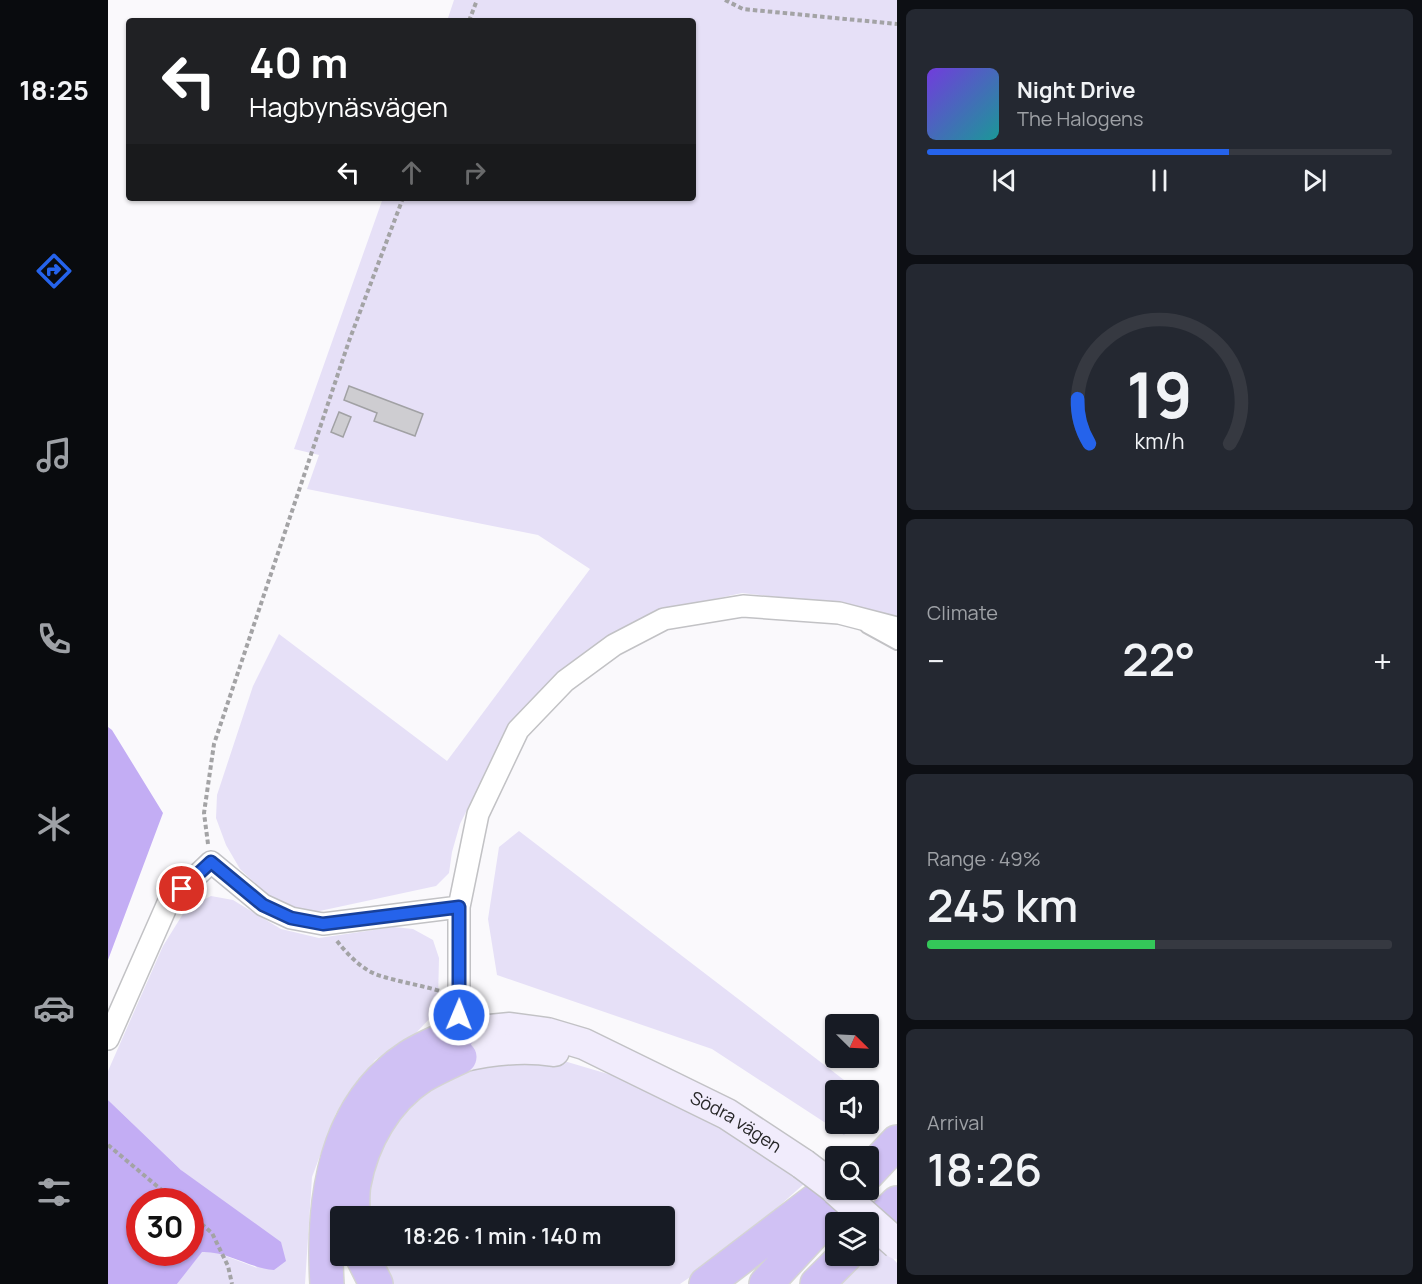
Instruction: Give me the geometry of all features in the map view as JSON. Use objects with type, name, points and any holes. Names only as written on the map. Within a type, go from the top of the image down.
[{"type":"highway","points":[[327,1284],[326,1224],[329,1190],[336,1159],[346,1133],[362,1104],[380,1081],[407,1058],[432,1044],[459,1045]]},
{"type":"highway","points":[[353,1206],[354,1186],[359,1164],[377,1124],[396,1098],[459,1045]]},
{"type":"highway","points":[[879,1152],[897,1140]]},
{"type":"highway","points":[[879,1160],[897,1140]]},
{"type":"highway","points":[[706,1284],[825,1193]]},
{"type":"highway","points":[[766,1284],[844,1200]]},
{"type":"highway","points":[[879,1221],[897,1203]]},
{"type":"highway","points":[[367,1266],[376,1284]]},
{"type":"highway","points":[[817,1284],[836,1266]]},
{"type":"main road","name":"Södra vägen","points":[[459,1045],[510,1028],[547,1033],[584,1044],[727,1114],[803,1164],[825,1181]]},
{"type":"main road","name":"Södra vägen","points":[[847,1200],[897,1245]]},
{"type":"street","points":[[459,1045],[459,907],[478,814],[518,730],[566,681],[614,645],[664,619],[743,606],[839,613],[897,628]]},
{"type":"street","points":[[108,1039],[168,903],[211,862],[263,905],[291,918],[323,924],[459,907]]},
{"type":"lane","points":[[839,613],[897,644]]},
{"type":"path","points":[[470,18],[477,0]]},
{"type":"path","points":[[725,0],[743,9],[897,24]]},
{"type":"path","points":[[211,862],[204,813],[214,744],[349,341],[402,201]]},
{"type":"path","points":[[108,1144],[160,1188]]},
{"type":"path","points":[[204,1226],[212,1233],[228,1266],[232,1284]]},
{"type":"shaded area","points":[[454,0],[897,0],[897,620],[841,604],[742,593],[664,610],[608,636],[557,673],[509,725],[460,824],[449,873],[436,886],[315,912],[290,908],[264,892],[240,869],[226,845],[216,818],[217,795],[253,686],[279,634],[447,761],[590,569],[538,535],[307,489],[319,455],[294,449],[382,201],[696,201],[696,18],[448,18]]},
{"type":"shaded area","points":[[108,727],[163,813],[108,960]]},
{"type":"shaded area","points":[[519,831],[825,1065],[825,1068],[828,1068],[844,1080],[825,1080],[825,1123],[712,1049],[497,975],[488,919],[499,847]]},
{"type":"shaded area","points":[[211,896],[233,900],[281,929],[319,938],[394,927],[413,929],[433,940],[439,958],[438,1001],[433,1015],[416,1033],[375,1060],[336,1113],[312,1177],[305,1284],[177,1284],[190,1266],[204,1266],[204,1252],[215,1252],[257,1268],[204,1200],[204,1188],[195,1188],[181,1170],[108,1100],[108,1071],[163,946],[186,909]]},
{"type":"shaded area","points":[[564,1061],[625,1079],[701,1114],[805,1183],[732,1248],[680,1284],[390,1284],[380,1266],[675,1266],[675,1206],[367,1206],[366,1184],[379,1144],[400,1111],[463,1067]]},
{"type":"shaded area","points":[[108,1100],[181,1170],[281,1242],[286,1261],[274,1270],[220,1254],[204,1252],[204,1188],[126,1188],[126,1266],[191,1266],[177,1284],[108,1284]]},
{"type":"shaded area","points":[[879,1243],[897,1263],[897,1284],[838,1284],[856,1266],[879,1266]]},
{"type":"building","points":[[349,386],[423,414],[415,436],[374,421],[377,413],[344,400]]},
{"type":"building","points":[[339,412],[351,417],[343,437],[331,432]]},
{"type":"route","points":[[182,889],[211,862],[263,905],[291,918],[323,924],[459,907],[459,1015]]}]
